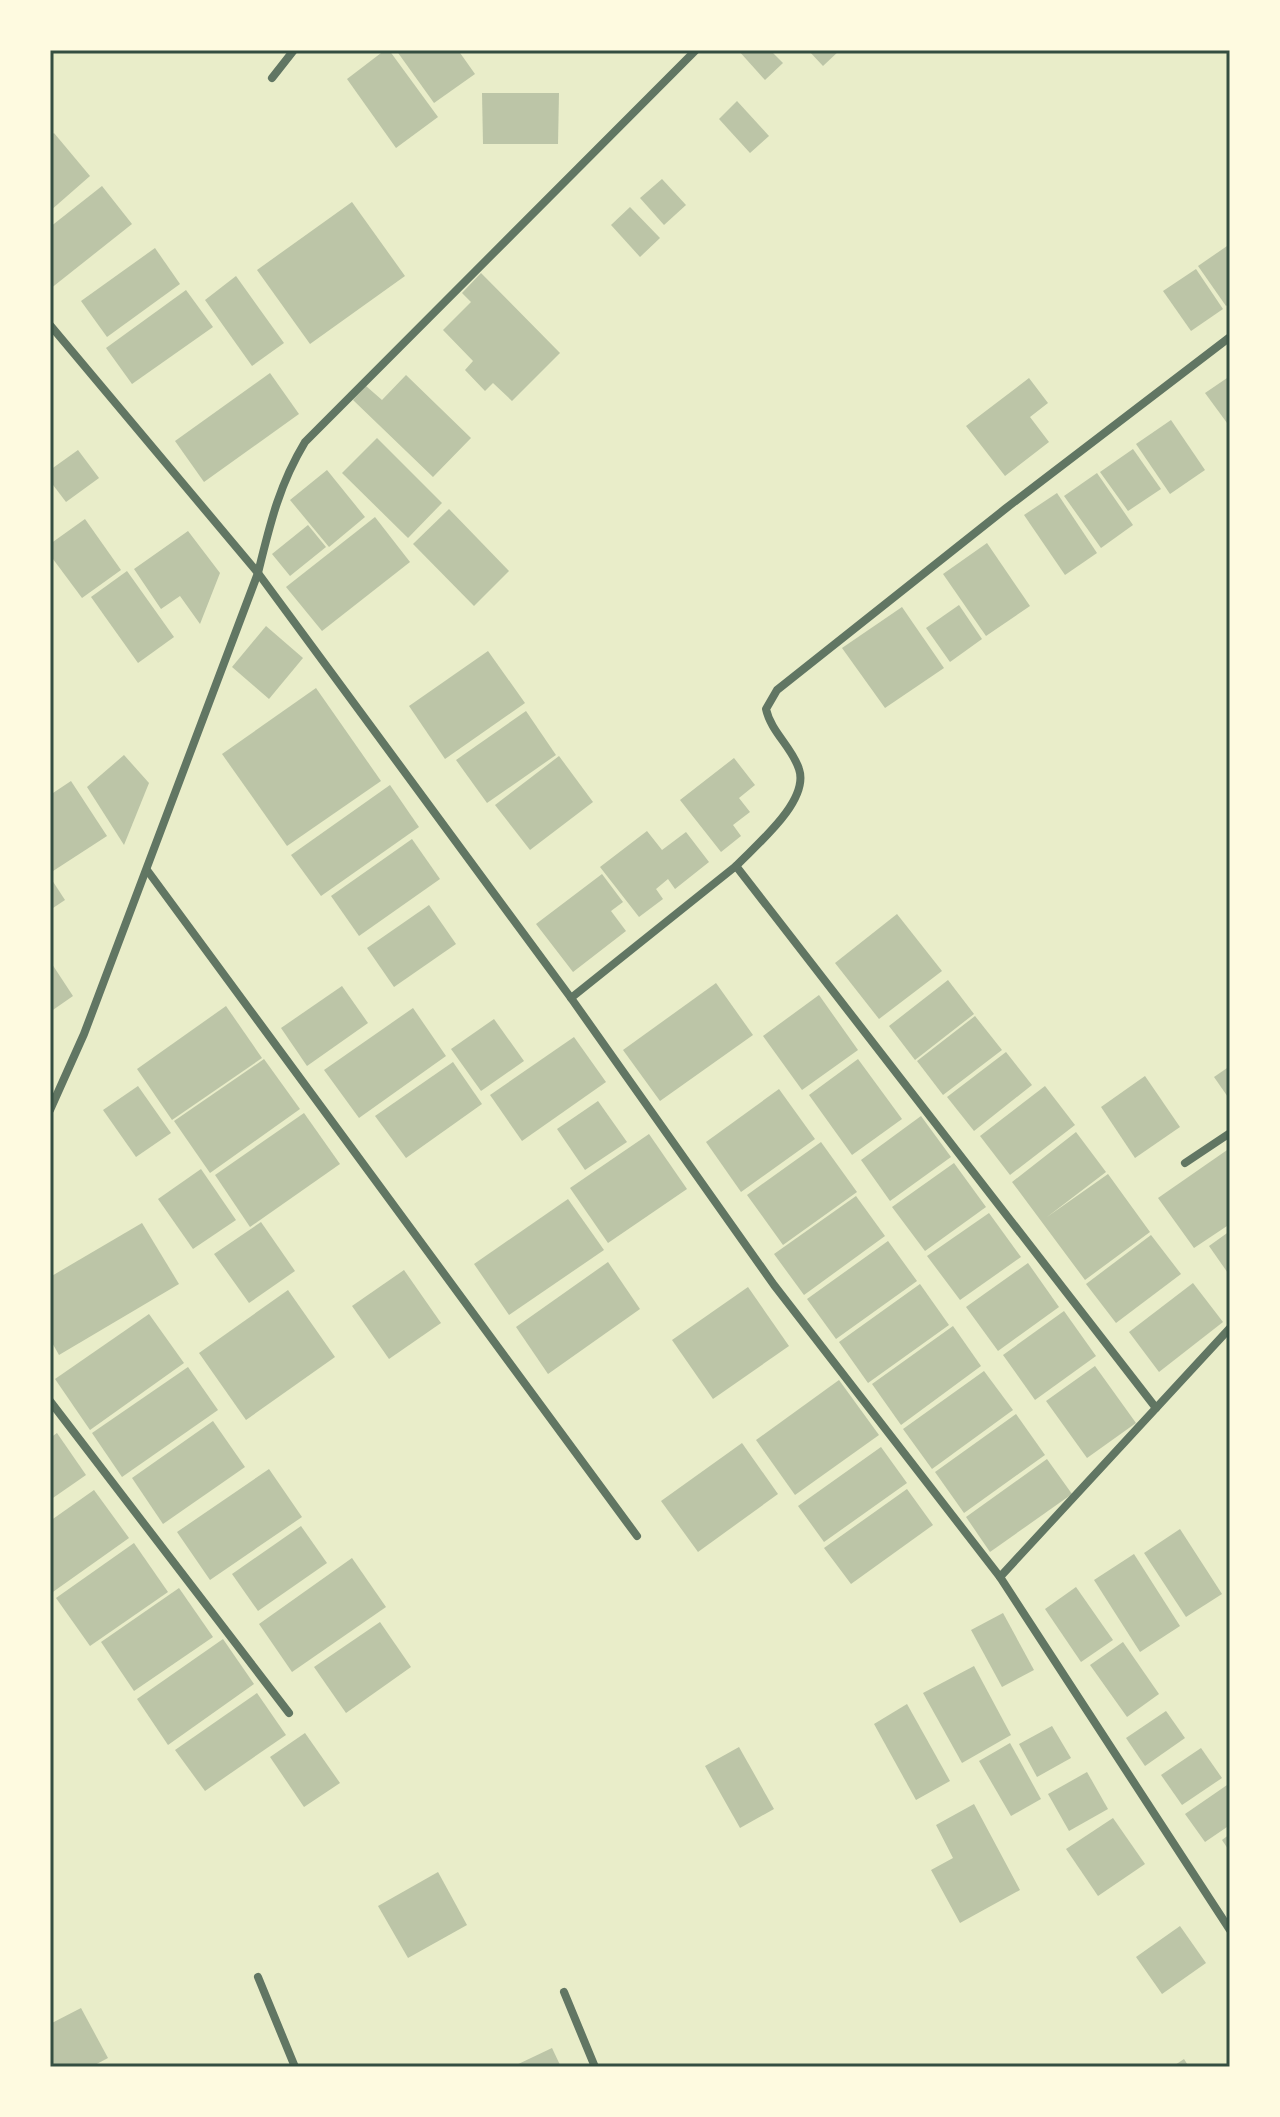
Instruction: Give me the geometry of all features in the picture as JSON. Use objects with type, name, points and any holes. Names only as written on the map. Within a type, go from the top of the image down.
[{"type":"street","points":[[272,78],[294,50]]},
{"type":"street","points":[[50,1110],[84,1034],[258,573],[275,504],[288,471],[305,442],[696,50]]},
{"type":"street","points":[[50,325],[258,573],[571,998],[774,1285],[1000,1577],[1230,1930]]},
{"type":"street","points":[[571,998],[736,866],[789,810],[801,785],[799,769],[769,720],[766,709],[777,690],[1005,509],[1230,337]]},
{"type":"street","points":[[736,866],[1156,1408]]},
{"type":"street","points":[[147,870],[637,1536]]},
{"type":"street","points":[[1185,1163],[1230,1133]]},
{"type":"street","points":[[1000,1577],[1230,1328]]},
{"type":"street","points":[[50,1401],[289,1713]]},
{"type":"street","points":[[258,1977],[295,2067]]},
{"type":"street","points":[[564,1992],[595,2067]]},
{"type":"building","points":[[389,50],[438,117],[396,148],[347,79]]},
{"type":"building","points":[[396,50],[458,50],[475,74],[434,103]]},
{"type":"building","points":[[738,50],[770,50],[783,63],[765,80]]},
{"type":"building","points":[[808,50],[840,50],[823,66]]},
{"type":"building","points":[[482,93],[559,93],[558,144],[483,144]]},
{"type":"building","points":[[737,101],[769,136],[750,153],[719,119]]},
{"type":"building","points":[[54,133],[90,176],[50,211],[50,136]]},
{"type":"building","points":[[662,179],[686,205],[664,225],[640,198]]},
{"type":"building","points":[[102,186],[132,224],[50,289],[50,227]]},
{"type":"building","points":[[352,202],[405,276],[310,344],[257,270]]},
{"type":"building","points":[[630,207],[660,238],[640,257],[611,225]]},
{"type":"building","points":[[1230,244],[1230,303],[1226,306],[1198,266]]},
{"type":"building","points":[[155,248],[180,284],[107,337],[81,301]]},
{"type":"building","points":[[1196,269],[1223,309],[1191,331],[1163,291]]},
{"type":"building","points":[[481,273],[560,353],[512,401],[493,383],[485,391],[465,370],[473,361],[443,330],[471,302],[462,293]]},
{"type":"building","points":[[236,276],[284,343],[252,366],[205,300]]},
{"type":"building","points":[[186,290],[213,327],[132,384],[106,348]]},
{"type":"building","points":[[270,373],[299,414],[204,482],[175,441]]},
{"type":"building","points":[[406,375],[471,438],[433,477],[353,400],[366,386],[382,400]]},
{"type":"building","points":[[1230,376],[1230,427],[1205,393]]},
{"type":"building","points":[[1029,378],[1048,403],[1030,417],[1049,442],[1005,476],[966,426]]},
{"type":"building","points":[[1171,420],[1205,470],[1170,494],[1136,444]]},
{"type":"building","points":[[377,438],[442,503],[408,538],[342,473]]},
{"type":"building","points":[[1133,449],[1161,489],[1128,511],[1100,472]]},
{"type":"building","points":[[78,450],[99,478],[66,502],[50,481],[50,470]]},
{"type":"building","points":[[327,470],[365,517],[329,547],[290,500]]},
{"type":"building","points":[[1097,473],[1133,525],[1101,548],[1064,496]]},
{"type":"building","points":[[1057,493],[1097,553],[1065,575],[1024,515]]},
{"type":"building","points":[[449,509],[509,571],[474,606],[413,544]]},
{"type":"building","points":[[375,517],[410,562],[322,631],[286,587]]},
{"type":"building","points":[[85,519],[121,570],[82,598],[50,555],[50,544]]},
{"type":"building","points":[[308,525],[326,547],[290,576],[272,554]]},
{"type":"building","points":[[188,531],[220,573],[200,624],[180,596],[161,609],[134,569]]},
{"type":"building","points":[[987,543],[1030,606],[986,636],[943,574]]},
{"type":"building","points":[[127,571],[174,637],[138,663],[91,597]]},
{"type":"building","points":[[959,605],[982,639],[950,662],[926,628]]},
{"type":"building","points":[[902,607],[944,668],[885,708],[842,648]]},
{"type":"building","points":[[266,626],[303,658],[269,699],[232,667]]},
{"type":"building","points":[[488,651],[525,703],[445,759],[409,706]]},
{"type":"building","points":[[316,688],[381,781],[287,846],[222,754]]},
{"type":"building","points":[[526,711],[556,755],[487,803],[456,760]]},
{"type":"building","points":[[124,755],[149,783],[124,845],[87,787]]},
{"type":"building","points":[[559,756],[593,802],[530,850],[495,805]]},
{"type":"building","points":[[734,758],[755,785],[739,798],[750,812],[733,825],[741,836],[721,852],[680,800]]},
{"type":"building","points":[[71,781],[107,836],[50,873],[50,795]]},
{"type":"building","points":[[390,785],[419,827],[321,896],[291,855]]},
{"type":"building","points":[[647,831],[662,850],[686,832],[709,862],[675,889],[668,879],[656,889],[663,899],[639,917],[600,867]]},
{"type":"building","points":[[412,839],[440,879],[359,936],[331,896]]},
{"type":"building","points":[[602,874],[623,902],[611,911],[626,931],[573,972],[536,924]]},
{"type":"building","points":[[50,877],[65,900],[50,910]]},
{"type":"building","points":[[429,905],[456,944],[394,987],[367,948]]},
{"type":"building","points":[[897,914],[942,971],[879,1019],[835,963]]},
{"type":"building","points":[[50,961],[73,996],[50,1012]]},
{"type":"building","points":[[948,980],[974,1014],[915,1060],[889,1026]]},
{"type":"building","points":[[716,983],[753,1035],[660,1101],[623,1050]]},
{"type":"building","points":[[342,986],[368,1023],[307,1066],[281,1028]]},
{"type":"building","points":[[819,995],[858,1050],[802,1090],[763,1036]]},
{"type":"building","points":[[226,1006],[262,1058],[172,1120],[137,1069]]},
{"type":"building","points":[[413,1008],[446,1056],[359,1118],[324,1070]]},
{"type":"building","points":[[975,1016],[1002,1050],[943,1095],[917,1061]]},
{"type":"building","points":[[494,1019],[524,1061],[481,1091],[451,1049]]},
{"type":"building","points":[[574,1037],[606,1082],[522,1141],[490,1095]]},
{"type":"building","points":[[1006,1052],[1032,1085],[974,1131],[947,1097]]},
{"type":"building","points":[[264,1059],[300,1109],[210,1173],[174,1121]]},
{"type":"building","points":[[858,1059],[902,1119],[852,1155],[809,1095]]},
{"type":"building","points":[[453,1062],[482,1104],[406,1158],[375,1116]]},
{"type":"building","points":[[1230,1066],[1230,1100],[1214,1077]]},
{"type":"building","points":[[1145,1076],[1180,1127],[1135,1158],[1101,1107]]},
{"type":"building","points":[[138,1086],[171,1133],[136,1157],[103,1110]]},
{"type":"building","points":[[1045,1086],[1075,1125],[1010,1175],[980,1136]]},
{"type":"building","points":[[779,1089],[815,1139],[741,1192],[706,1142]]},
{"type":"building","points":[[598,1101],[627,1142],[585,1170],[557,1129]]},
{"type":"building","points":[[304,1113],[340,1164],[250,1227],[215,1175]]},
{"type":"building","points":[[921,1116],[951,1157],[890,1201],[861,1160]]},
{"type":"building","points":[[1076,1132],[1106,1172],[1047,1217],[1108,1174],[1150,1232],[1085,1280],[1012,1182]]},
{"type":"building","points":[[649,1134],[687,1189],[608,1243],[570,1188]]},
{"type":"building","points":[[821,1142],[857,1192],[783,1245],[747,1195]]},
{"type":"building","points":[[1230,1148],[1230,1224],[1194,1248],[1158,1198]]},
{"type":"building","points":[[954,1163],[986,1207],[925,1251],[892,1207]]},
{"type":"building","points":[[201,1169],[236,1220],[193,1249],[158,1199]]},
{"type":"building","points":[[856,1196],[885,1236],[804,1295],[774,1254]]},
{"type":"building","points":[[568,1199],[604,1250],[509,1315],[474,1264]]},
{"type":"building","points":[[989,1213],[1021,1257],[960,1300],[927,1256]]},
{"type":"building","points":[[261,1222],[295,1271],[249,1303],[214,1254]]},
{"type":"building","points":[[142,1223],[179,1284],[59,1355],[50,1339],[50,1277]]},
{"type":"building","points":[[1230,1231],[1230,1276],[1209,1246]]},
{"type":"building","points":[[1151,1235],[1181,1274],[1116,1323],[1086,1284]]},
{"type":"building","points":[[888,1241],[917,1281],[836,1339],[807,1299]]},
{"type":"building","points":[[608,1262],[640,1309],[548,1374],[516,1327]]},
{"type":"building","points":[[1028,1263],[1059,1307],[998,1351],[966,1307]]},
{"type":"building","points":[[404,1270],[441,1323],[389,1359],[352,1306]]},
{"type":"building","points":[[1193,1283],[1223,1322],[1159,1372],[1129,1332]]},
{"type":"building","points":[[920,1284],[949,1325],[868,1383],[839,1342]]},
{"type":"building","points":[[748,1287],[789,1346],[713,1399],[672,1340]]},
{"type":"building","points":[[288,1290],[335,1357],[246,1420],[199,1353]]},
{"type":"building","points":[[1064,1311],[1096,1356],[1035,1400],[1003,1355]]},
{"type":"building","points":[[149,1314],[184,1363],[90,1430],[55,1379]]},
{"type":"building","points":[[953,1326],[981,1366],[901,1425],[872,1384]]},
{"type":"building","points":[[1095,1366],[1136,1423],[1087,1458],[1046,1401]]},
{"type":"building","points":[[188,1367],[218,1410],[122,1477],[92,1433]]},
{"type":"building","points":[[984,1371],[1013,1410],[932,1469],[903,1429]]},
{"type":"building","points":[[839,1380],[879,1435],[795,1495],[756,1440]]},
{"type":"building","points":[[1016,1414],[1045,1455],[964,1513],[935,1472]]},
{"type":"building","points":[[213,1421],[245,1467],[163,1524],[132,1478]]},
{"type":"building","points":[[57,1433],[86,1475],[50,1500],[50,1438]]},
{"type":"building","points":[[742,1443],[778,1494],[698,1552],[661,1501]]},
{"type":"building","points":[[881,1447],[907,1483],[824,1542],[798,1506]]},
{"type":"building","points":[[1047,1459],[1072,1494],[990,1552],[966,1517]]},
{"type":"building","points":[[269,1469],[302,1517],[210,1580],[177,1532]]},
{"type":"building","points":[[907,1489],[933,1525],[851,1584],[824,1548]]},
{"type":"building","points":[[94,1490],[129,1538],[50,1594],[50,1521]]},
{"type":"building","points":[[301,1526],[327,1563],[258,1611],[232,1574]]},
{"type":"building","points":[[1180,1529],[1222,1594],[1186,1617],[1144,1553]]},
{"type":"building","points":[[134,1543],[168,1592],[90,1646],[56,1598]]},
{"type":"building","points":[[1134,1554],[1180,1626],[1140,1652],[1094,1580]]},
{"type":"building","points":[[352,1558],[386,1607],[292,1672],[259,1624]]},
{"type":"building","points":[[1076,1587],[1113,1640],[1081,1662],[1045,1609]]},
{"type":"building","points":[[179,1588],[213,1637],[134,1691],[101,1642]]},
{"type":"building","points":[[1003,1613],[1034,1670],[1002,1687],[971,1630]]},
{"type":"building","points":[[380,1622],[411,1667],[346,1713],[314,1667]]},
{"type":"building","points":[[223,1639],[254,1684],[168,1745],[137,1699]]},
{"type":"building","points":[[1123,1642],[1159,1694],[1127,1717],[1090,1665]]},
{"type":"building","points":[[974,1666],[1011,1735],[962,1763],[923,1693]]},
{"type":"building","points":[[257,1693],[286,1735],[205,1791],[175,1750]]},
{"type":"building","points":[[907,1704],[950,1781],[916,1800],[874,1724]]},
{"type":"building","points":[[1166,1711],[1185,1738],[1145,1766],[1126,1738]]},
{"type":"building","points":[[1052,1726],[1071,1758],[1037,1777],[1019,1744]]},
{"type":"building","points":[[305,1733],[340,1783],[304,1807],[270,1757]]},
{"type":"building","points":[[1010,1743],[1041,1799],[1011,1816],[979,1761]]},
{"type":"building","points":[[739,1747],[774,1809],[740,1828],[705,1766]]},
{"type":"building","points":[[1201,1748],[1222,1778],[1182,1805],[1161,1775]]},
{"type":"building","points":[[1087,1772],[1108,1809],[1069,1831],[1048,1794]]},
{"type":"building","points":[[1230,1783],[1230,1825],[1205,1842],[1185,1814]]},
{"type":"building","points":[[974,1804],[1020,1890],[960,1923],[931,1870],[953,1858],[936,1825]]},
{"type":"building","points":[[1113,1818],[1145,1864],[1098,1896],[1066,1849]]},
{"type":"building","points":[[1230,1834],[1230,1852],[1222,1840]]},
{"type":"building","points":[[438,1872],[467,1925],[408,1958],[378,1906]]},
{"type":"building","points":[[1180,1926],[1206,1963],[1162,1994],[1136,1957]]},
{"type":"building","points":[[81,2008],[108,2058],[91,2067],[50,2067],[50,2024]]},
{"type":"building","points":[[552,2048],[561,2067],[512,2067]]},
{"type":"building","points":[[1184,2059],[1189,2067],[1172,2067]]}]
